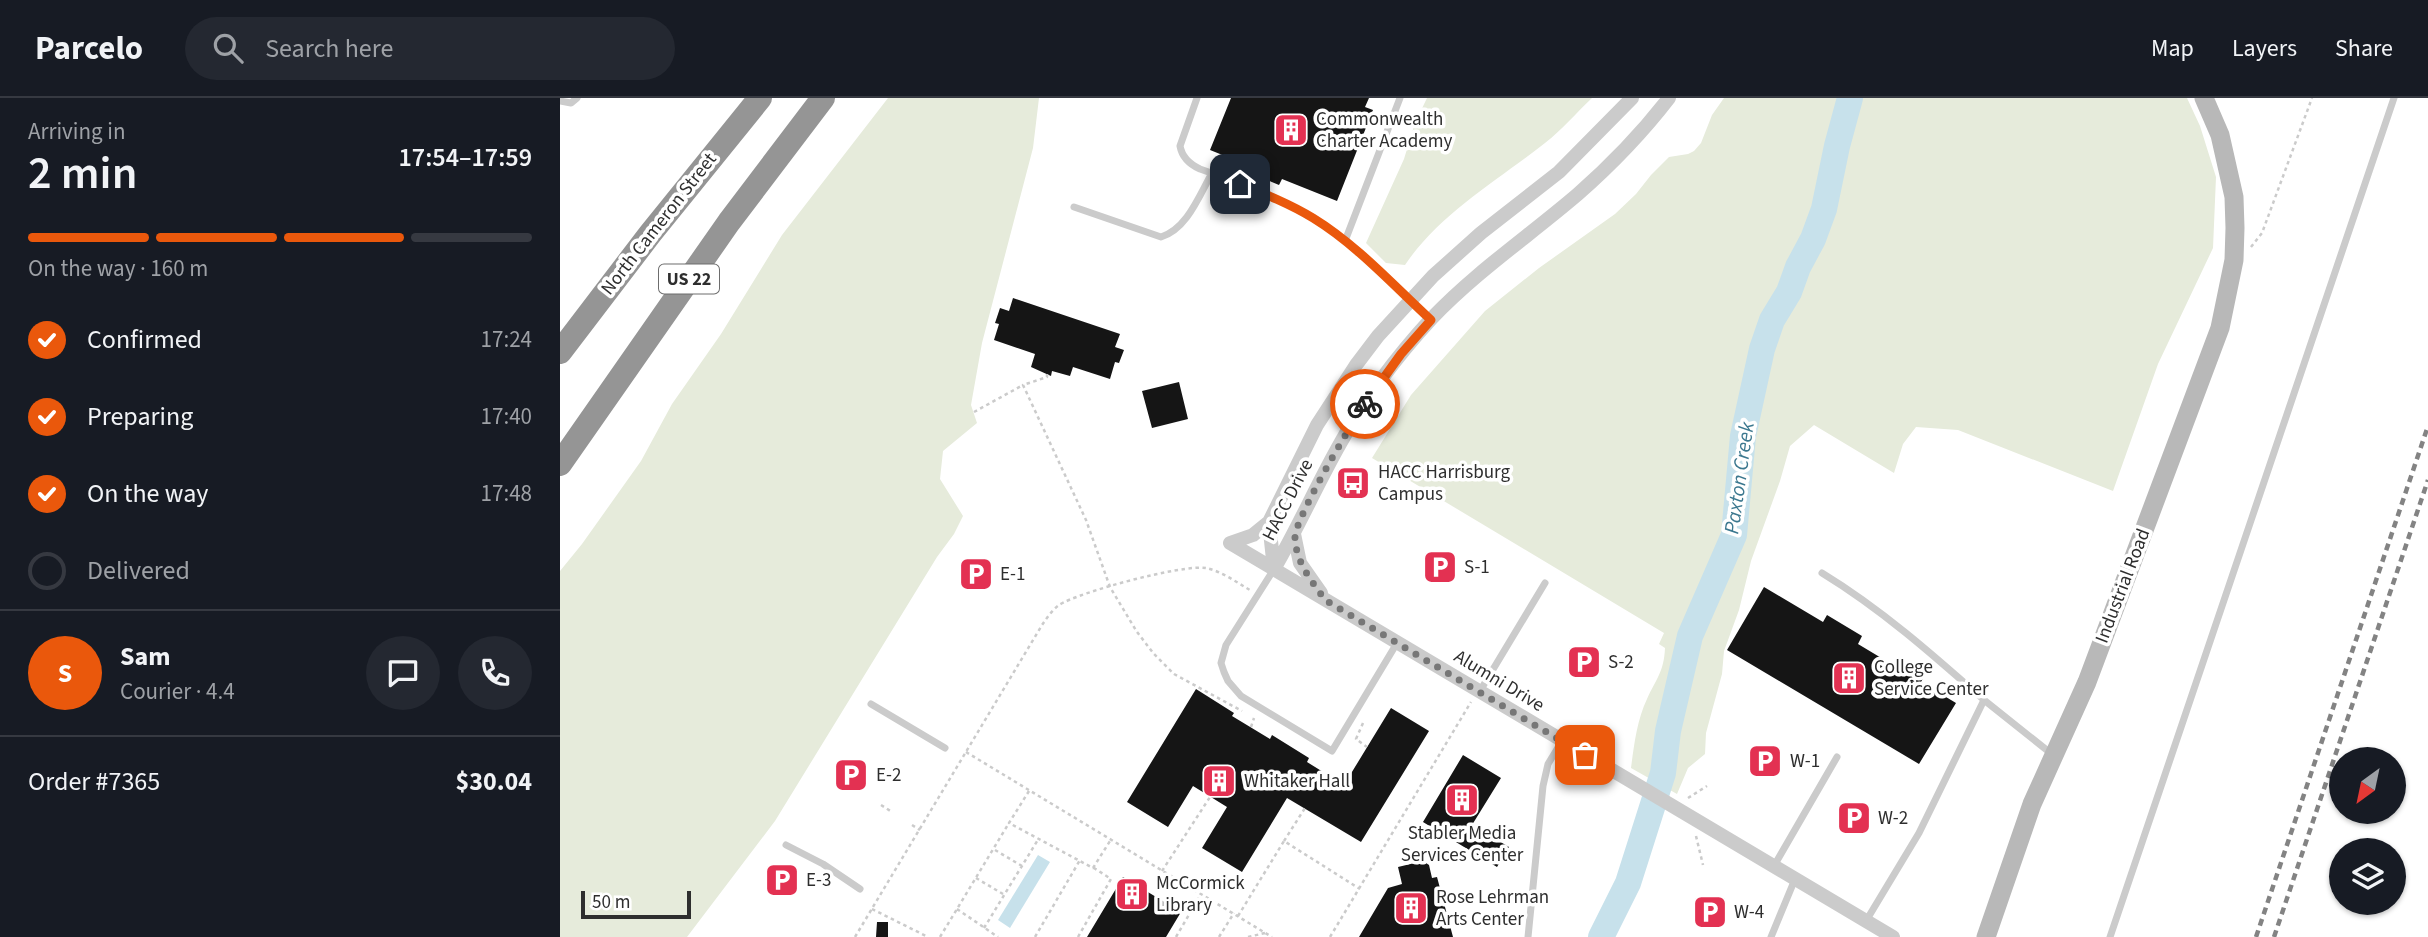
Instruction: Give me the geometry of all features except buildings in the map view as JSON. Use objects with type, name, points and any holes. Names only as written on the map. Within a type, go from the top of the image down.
[{"type":"highway","name":"North Cameron Street","points":[[560,352],[649,234],[760,98]]},
{"type":"highway","name":"US 22","points":[[560,464],[729,222],[823,98]]},
{"type":"street","name":"HACC Drive","points":[[1274,569],[1269,522],[1300,457],[1336,395],[1378,336],[1409,300],[1457,253],[1559,172],[1632,98]]},
{"type":"street","name":"HACC Drive","points":[[1274,569],[1325,470],[1360,410],[1401,354],[1477,275],[1578,194],[1633,140],[1670,98]]},
{"type":"street","name":"Industrial Road","points":[[1986,937],[2032,804],[2087,682],[2220,328],[2232,271],[2234,197],[2220,135],[2204,98]]},
{"type":"street","name":"Alumni Drive","points":[[1269,522],[1253,535],[1230,543],[1398,642],[1475,697],[1562,741],[1631,782],[1679,802],[1774,866],[1892,937]]},
{"type":"street","points":[[1294,534],[1300,563],[1325,600]]},
{"type":"lane","points":[[560,101],[571,103],[577,98]]},
{"type":"lane","points":[[1197,98],[1180,146],[1190,163],[1281,201],[1314,219],[1345,241],[1431,320]]},
{"type":"lane","points":[[1345,241],[1400,98]]},
{"type":"lane","points":[[2110,937],[2394,98]]},
{"type":"lane","points":[[1074,207],[1161,237],[1174,233],[1191,211],[1212,173]]},
{"type":"lane","points":[[1274,569],[1255,593],[1226,645],[1222,663],[1228,681],[1247,700],[1332,751],[1398,642]]},
{"type":"lane","points":[[1822,573],[1917,642],[1984,700],[2054,755]]},
{"type":"lane","points":[[1475,697],[1545,583]]},
{"type":"lane","points":[[1866,921],[1919,833],[1984,700]]},
{"type":"lane","points":[[871,704],[945,748]]},
{"type":"lane","points":[[1528,937],[1543,786],[1548,764],[1562,741]]},
{"type":"lane","points":[[1774,866],[1837,757]]},
{"type":"lane","points":[[786,845],[860,888]]},
{"type":"lane","points":[[1771,937],[1795,879]]},
{"type":"path","points":[[2232,271],[2262,233],[2312,98]]},
{"type":"path","points":[[974,412],[1023,385],[1046,377],[1047,374]]},
{"type":"path","points":[[1023,385],[1086,520],[1110,587],[1137,632],[1174,674],[1255,719],[1251,727]]},
{"type":"path","points":[[856,937],[965,752],[1057,606],[1076,596],[1166,572],[1203,568],[1218,572],[1255,593]]},
{"type":"path","points":[[1330,937],[1475,697]]},
{"type":"path","points":[[1367,747],[1356,740],[1369,714]]},
{"type":"path","points":[[965,752],[1272,937]]},
{"type":"path","points":[[1679,802],[1707,786]]},
{"type":"path","points":[[940,937],[1028,790]]},
{"type":"path","points":[[1162,871],[1210,797]]},
{"type":"path","points":[[881,805],[892,813]]},
{"type":"path","points":[[1238,916],[1305,808]]},
{"type":"path","points":[[1009,822],[1111,880],[1078,937]]},
{"type":"path","points":[[912,825],[920,830]]},
{"type":"path","points":[[1696,836],[1703,865]]},
{"type":"path","points":[[984,928],[1039,838]]},
{"type":"path","points":[[1093,868],[1110,840]]},
{"type":"path","points":[[1284,841],[1360,888]]},
{"type":"path","points":[[993,849],[1022,866]]},
{"type":"path","points":[[1035,937],[1080,860]]},
{"type":"path","points":[[976,878],[1004,895]]},
{"type":"path","points":[[1176,937],[1201,894]]},
{"type":"path","points":[[872,909],[928,937]]},
{"type":"path","points":[[957,909],[998,937]]},
{"type":"path","points":[[1219,937],[1234,913]]},
{"type":"path","points":[[1248,937],[1265,933]]},
{"type":"green space","points":[[888,98],[1039,98],[1033,148],[982,343],[971,405],[977,423],[943,451],[940,479],[963,516],[775,821],[687,937],[560,937],[560,571],[641,461],[672,404],[721,334],[782,235]]},
{"type":"green space","points":[[1427,98],[1592,98],[1551,138],[1452,214],[1405,265],[1386,263],[1366,243],[1404,159],[1415,123]]},
{"type":"green space","points":[[1724,98],[2187,98],[2200,126],[2216,177],[2213,248],[2158,364],[2113,491],[1958,430],[1916,427],[1903,444],[1894,473],[1814,425],[1790,446],[1724,651],[1722,674],[1706,733],[1705,754],[1688,768],[1677,794],[1631,768],[1641,715],[1663,663],[1665,648],[1659,644],[1664,633],[1372,458],[1411,395],[1485,311],[1539,268],[1615,214],[1669,157],[1694,151],[1701,143],[1712,115]]},
{"type":"water","points":[[1038,855],[1050,862],[1010,928],[998,920]]},
{"type":"waterway","name":"Paxton Creek","points":[[1601,937],[1628,883],[1663,773],[1668,731],[1690,636],[1734,535],[1743,436],[1762,349],[1772,320],[1789,292],[1824,209],[1850,98]]},
{"type":"railway","points":[[2256,937],[2428,426]]},
{"type":"railway","points":[[2274,937],[2428,480]]},
{"type":"way so far","points":[[1365,404],[1325,470],[1294,534],[1300,563],[1306,573],[1325,600],[1585,755]]},
{"type":"place","name":"Commonwealth Charter Academy","points":[[1291,130]]},
{"type":"place","name":"HACC Harrisburg Campus","points":[[1353,483]]},
{"type":"place","name":"S-1","points":[[1440,567]]},
{"type":"place","name":"E-1","points":[[976,574]]},
{"type":"place","name":"S-2","points":[[1584,662]]},
{"type":"place","name":"College Service Center","points":[[1849,678]]},
{"type":"place","name":"W-1","points":[[1765,761]]},
{"type":"place","name":"E-2","points":[[851,775]]},
{"type":"place","name":"Whitaker Hall","points":[[1219,781]]},
{"type":"place","name":"Stabler Media Services Center","points":[[1462,800]]},
{"type":"place","name":"W-2","points":[[1854,818]]},
{"type":"place","name":"E-3","points":[[782,880]]},
{"type":"place","name":"McCormick Library","points":[[1132,894]]},
{"type":"place","name":"Rose Lehrman Arts Center","points":[[1411,908]]},
{"type":"place","name":"W-4","points":[[1710,912]]},
{"type":"route","points":[[1240,184],[1281,201],[1314,219],[1345,241],[1431,320],[1401,354],[1365,404]]}]
